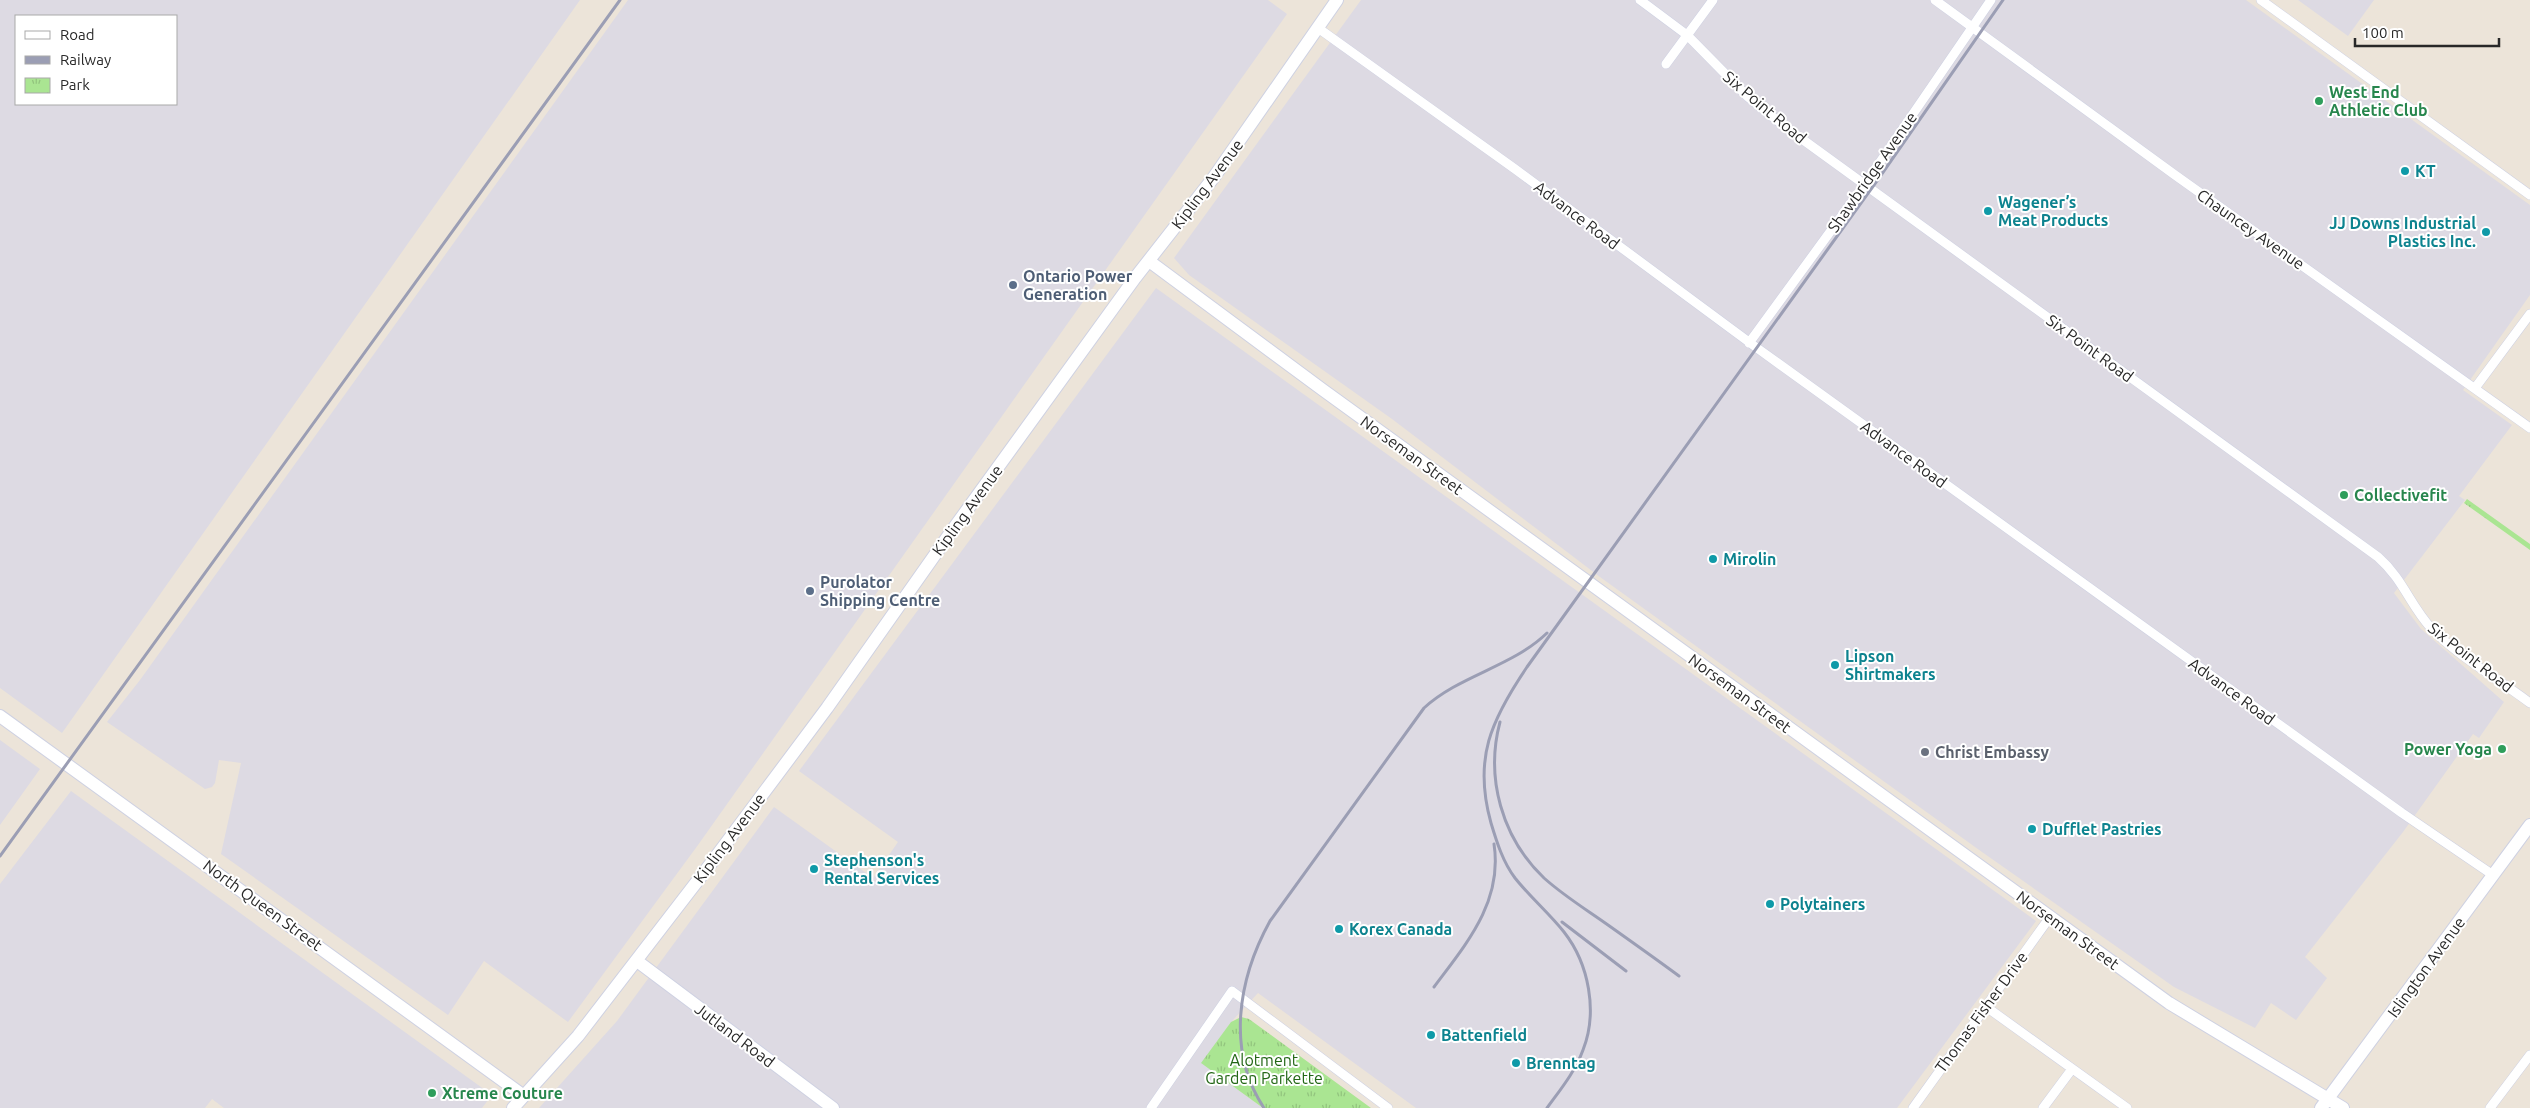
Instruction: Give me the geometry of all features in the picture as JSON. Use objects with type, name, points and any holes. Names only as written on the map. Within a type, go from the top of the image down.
[{"type":"main road","name":"Kipling Avenue","points":[[513,1108],[578,1036],[637,961],[827,708],[951,532],[1149,261],[1214,177],[1338,0]]},
{"type":"main road","name":"Norseman Street","points":[[1149,261],[1329,395],[2193,1019],[2324,1104],[2343,1108]]},
{"type":"main road","name":"North Queen Street","points":[[0,716],[524,1096]]},
{"type":"main road","name":"Islington Avenue","points":[[2324,1104],[2530,825]]},
{"type":"main road","name":"Jutland Road","points":[[637,961],[833,1108]]},
{"type":"street","name":"Six Point Road","points":[[1640,0],[1687,35],[1748,97],[1784,126],[2378,557],[2398,577],[2419,612],[2432,629],[2530,703]]},
{"type":"street","points":[[1666,64],[1713,0]]},
{"type":"street","name":"Chauncey Avenue","points":[[1935,0],[2530,428]]},
{"type":"street","name":"Shawbridge Avenue","points":[[1749,343],[1865,184],[1991,0]]},
{"type":"street","points":[[2261,0],[2530,195]]},
{"type":"street","name":"Advance Road","points":[[1318,28],[1515,169],[1749,343],[2402,813],[2493,875]]},
{"type":"street","points":[[2475,388],[2530,314]]},
{"type":"street","name":"Thomas Fisher Drive","points":[[1913,1108],[2050,917]]},
{"type":"street","points":[[1151,1108],[1232,991],[1388,1108]]},
{"type":"street","points":[[1985,1006],[2127,1108]]},
{"type":"street","points":[[2490,1108],[2530,1055]]},
{"type":"street","points":[[2043,1108],[2072,1069]]},
{"type":"shaded area","points":[[0,0],[580,0],[62,733],[0,688]]},
{"type":"shaded area","points":[[628,0],[1268,0],[1287,14],[698,845],[568,1022],[484,961],[448,1015],[221,854],[241,763],[219,760],[215,783],[212,787],[205,789],[107,722],[140,680]]},
{"type":"shaded area","points":[[1361,0],[2246,0],[2530,205],[2530,295],[2463,390],[2512,425],[2459,496],[2465,500],[2394,593],[2421,629],[2504,702],[2479,738],[2473,734],[2403,832],[2305,957],[2327,978],[2296,1020],[2271,1003],[2255,1028],[2174,987],[1982,852],[1600,577],[1392,419],[1189,275],[1174,258]]},
{"type":"shaded area","points":[[2298,0],[2374,0],[2348,36]]},
{"type":"shaded area","points":[[1156,288],[2036,921],[1897,1108],[1416,1108],[1258,993],[1233,1020],[1202,1063],[1263,1108],[539,1108],[617,1021],[774,807],[873,878],[898,842],[799,771]]},
{"type":"shaded area","points":[[0,740],[40,769],[0,825]]},
{"type":"shaded area","points":[[71,791],[492,1095],[482,1108],[224,1108],[212,1099],[205,1108],[0,1108],[0,884]]},
{"type":"green space","points":[[2467,499],[2530,544],[2530,550],[2464,503]]},
{"type":"green space","name":"Alotment Garden Parkette","points":[[1241,1017],[1249,1019],[1371,1108],[1263,1108],[1201,1063],[1231,1022]]},
{"type":"railway","points":[[0,856],[620,0]]},
{"type":"railway","points":[[1547,1108],[1572,1073],[1583,1050],[1590,1020],[1589,989],[1580,959],[1573,945],[1558,925],[1515,878],[1498,845],[1486,800],[1484,779],[1485,759],[1495,723],[1514,686],[1527,667],[1879,178],[2003,0]]},
{"type":"railway","points":[[1264,1108],[1252,1086],[1244,1063],[1241,1015],[1250,967],[1270,921],[1424,708],[1453,687],[1502,663],[1533,645],[1547,633]]},
{"type":"railway","points":[[1500,722],[1496,743],[1496,785],[1501,806],[1517,845],[1529,862],[1559,891],[1679,976]]},
{"type":"railway","points":[[1434,987],[1469,938],[1487,903],[1493,885],[1495,865],[1494,844]]},
{"type":"railway","points":[[1562,922],[1626,971]]},
{"type":"place","name":"West End Athletic Club","points":[[2319,101]]},
{"type":"place","name":"KT","points":[[2405,171]]},
{"type":"place","name":"Wagener’s Meat Products","points":[[1988,211]]},
{"type":"place","name":"JJ Downs Industrial Plastics Inc.","points":[[2486,232]]},
{"type":"place","name":"Ontario Power Generation","points":[[1013,285]]},
{"type":"place","name":"Collectivefit","points":[[2344,495]]},
{"type":"place","name":"Mirolin","points":[[1713,559]]},
{"type":"place","name":"Purolator Shipping Centre","points":[[810,591]]},
{"type":"place","name":"Lipson Shirtmakers","points":[[1835,665]]},
{"type":"place","name":"Power Yoga","points":[[2502,749]]},
{"type":"place","name":"Christ Embassy","points":[[1925,752]]},
{"type":"place","name":"Dufflet Pastries","points":[[2032,829]]},
{"type":"place","name":"Stephenson's Rental Services","points":[[814,869]]},
{"type":"place","name":"Polytainers","points":[[1770,904]]},
{"type":"place","name":"Korex Canada","points":[[1339,929]]},
{"type":"place","name":"Battenfield","points":[[1431,1035]]},
{"type":"place","name":"Brenntag","points":[[1516,1063]]},
{"type":"place","name":"Xtreme Couture","points":[[432,1093]]}]
